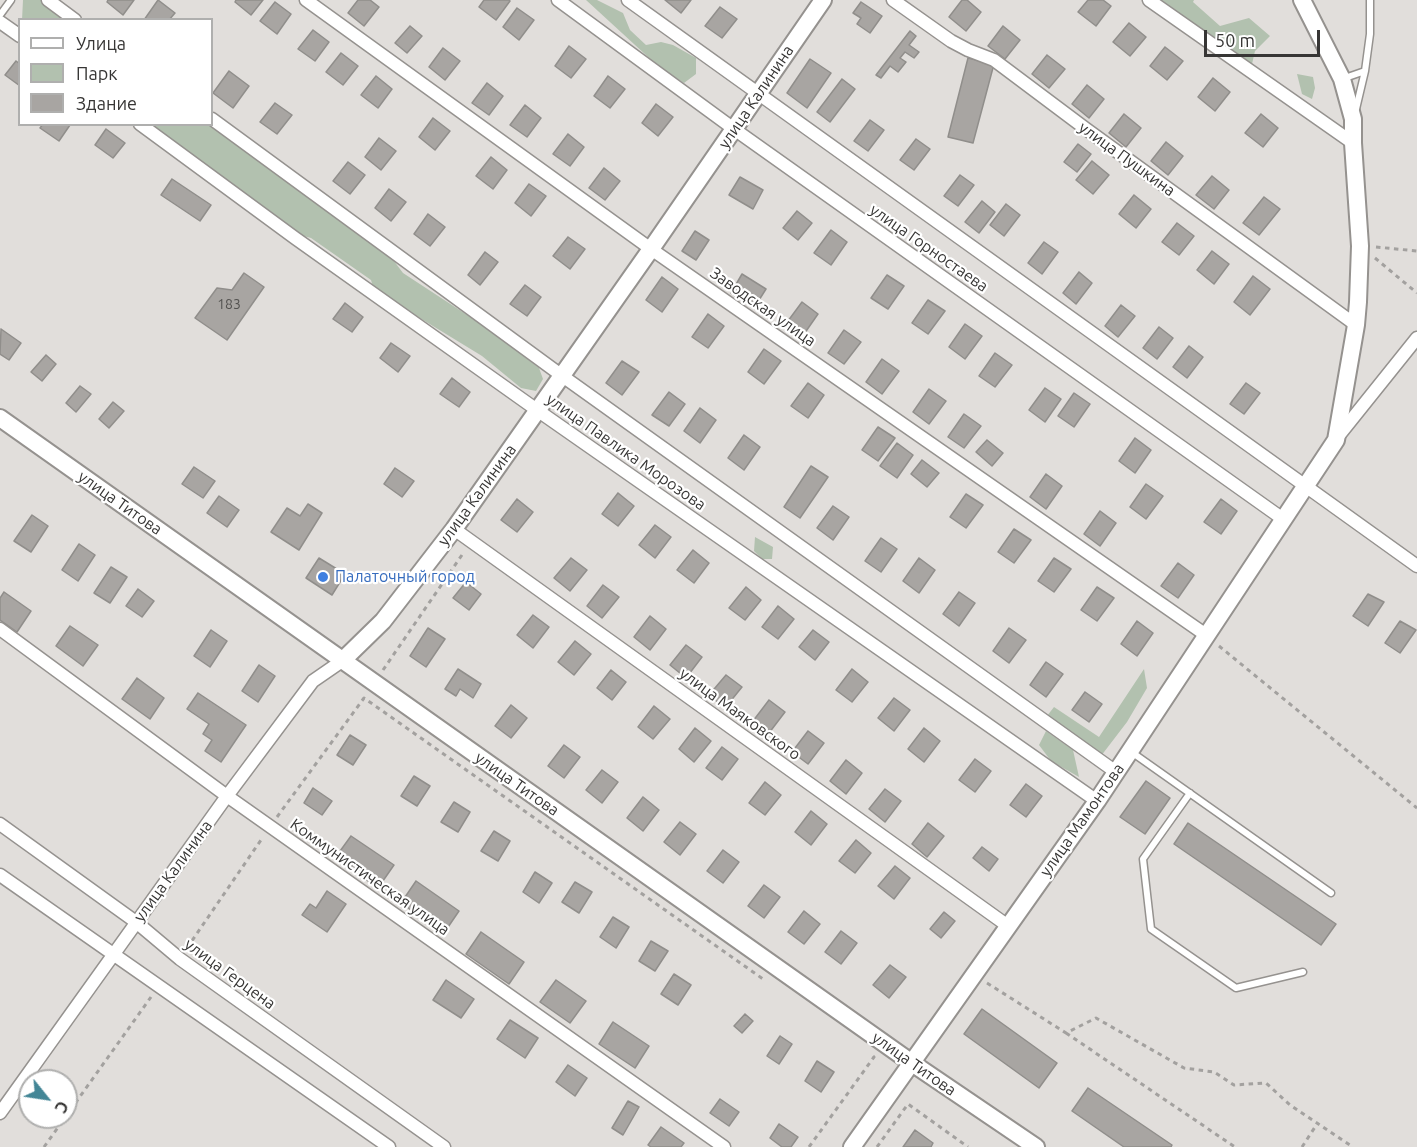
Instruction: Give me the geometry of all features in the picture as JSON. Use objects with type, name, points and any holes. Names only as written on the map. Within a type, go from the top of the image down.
[{"type":"main road","name":"улица Калинина","points":[[342,661],[383,621],[454,529],[823,0]]},
{"type":"main road","points":[[1302,0],[1342,79],[1353,119],[1360,246],[1356,325],[1336,440],[1305,486]]},
{"type":"main road","name":"улица Титова","points":[[0,418],[912,1063],[1036,1147]]},
{"type":"main road","name":"улица Мамонтова","points":[[852,1147],[1116,772],[1305,486]]},
{"type":"street","points":[[48,0],[72,18]]},
{"type":"street","name":"Заводская улица","points":[[306,0],[651,249],[1206,635]]},
{"type":"street","name":"улица Горностаева","points":[[558,0],[734,129],[1283,519]]},
{"type":"street","name":"улица Горностаева","points":[[627,0],[1417,566]]},
{"type":"street","name":"улица Пушкина","points":[[893,0],[951,40],[968,50],[994,60],[1356,325]]},
{"type":"street","points":[[1149,0],[1353,144]]},
{"type":"street","points":[[0,22],[18,35]]},
{"type":"street","name":"улица Павлика Морозова","points":[[213,120],[561,375],[1116,772]]},
{"type":"street","name":"улица Павлика Морозова","points":[[143,126],[304,245],[537,410],[1096,801]]},
{"type":"street","points":[[1336,440],[1417,338]]},
{"type":"street","name":"улица Маяковского","points":[[454,529],[1008,926]]},
{"type":"street","name":"Коммунистическая улица","points":[[0,629],[270,827],[724,1147]]},
{"type":"street","name":"улица Калинина","points":[[0,1113],[227,796],[313,681],[342,661]]},
{"type":"street","name":"улица Герцена","points":[[0,824],[136,922],[180,959],[444,1147]]},
{"type":"street","points":[[0,875],[389,1147]]},
{"type":"lane","points":[[0,15],[11,0]]},
{"type":"lane","points":[[1353,119],[1365,71],[1370,34],[1370,0]]},
{"type":"lane","points":[[1342,79],[1365,71]]},
{"type":"lane","points":[[1130,751],[1331,893]]},
{"type":"lane","points":[[1190,793],[1143,859],[1151,929],[1236,988],[1303,972]]},
{"type":"path","points":[[1360,246],[1417,251]]},
{"type":"path","points":[[1360,246],[1417,293]]},
{"type":"path","points":[[378,676],[471,542]]},
{"type":"path","points":[[1206,635],[1417,808]]},
{"type":"path","points":[[180,959],[270,827],[364,698],[766,981]]},
{"type":"path","points":[[973,974],[1066,1033],[1235,1147]]},
{"type":"path","points":[[44,1147],[159,985]]},
{"type":"path","points":[[1066,1033],[1096,1018],[1184,1068],[1214,1072],[1234,1085],[1266,1083],[1290,1105],[1353,1147]]},
{"type":"path","points":[[809,1147],[874,1057],[864,1050]]},
{"type":"path","points":[[877,1147],[908,1104],[968,1147]]},
{"type":"path","points":[[1302,1147],[1317,1124]]},
{"type":"green space","points":[[23,0],[46,0],[69,18],[22,18]]},
{"type":"green space","points":[[586,0],[597,0],[623,13],[630,30],[646,45],[661,42],[673,45],[696,58],[696,74],[684,83],[659,67]]},
{"type":"green space","points":[[1156,0],[1194,0],[1193,2],[1220,26],[1249,18],[1270,36],[1255,51],[1252,64]]},
{"type":"green space","points":[[1297,74],[1313,77],[1315,88],[1312,99],[1302,94]]},
{"type":"green space","points":[[213,125],[394,261],[403,273],[487,328],[539,368],[543,379],[536,391],[521,388],[482,356],[374,290],[371,280],[311,238],[300,235],[152,126]]},
{"type":"green space","points":[[755,537],[773,547],[772,559],[762,559],[754,551]]},
{"type":"green space","points":[[1144,669],[1147,688],[1127,722],[1101,756],[1047,716],[1054,707],[1099,737]]},
{"type":"green space","points":[[1046,731],[1073,750],[1079,777],[1051,761],[1039,745]]},
{"type":"building","points":[[108,0],[134,0],[123,15],[107,2]]},
{"type":"building","points":[[158,0],[175,13],[171,18],[145,18]]},
{"type":"building","points":[[236,0],[263,0],[251,15],[235,2]]},
{"type":"building","points":[[358,0],[370,0],[379,7],[364,26],[348,13]]},
{"type":"building","points":[[484,0],[510,1],[496,20],[479,7]]},
{"type":"building","points":[[665,0],[691,0],[681,13]]},
{"type":"building","points":[[962,0],[967,0],[981,12],[966,31],[949,17]]},
{"type":"building","points":[[1088,0],[1103,0],[1111,6],[1096,26],[1078,12]]},
{"type":"building","points":[[275,2],[291,14],[277,34],[260,21]]},
{"type":"building","points":[[861,2],[882,16],[870,33],[857,24],[861,18],[853,13]]},
{"type":"building","points":[[720,7],[737,19],[722,38],[705,26]]},
{"type":"building","points":[[517,8],[534,20],[519,40],[503,27]]},
{"type":"building","points":[[1129,23],[1146,37],[1130,56],[1113,42]]},
{"type":"building","points":[[410,26],[422,36],[407,53],[395,43]]},
{"type":"building","points":[[1003,26],[1020,40],[1005,59],[988,46]]},
{"type":"building","points":[[313,30],[329,42],[315,61],[298,49]]},
{"type":"building","points":[[910,31],[916,36],[909,45],[919,52],[914,58],[905,52],[900,58],[906,62],[898,72],[890,66],[881,78],[876,75]]},
{"type":"building","points":[[569,46],[586,59],[571,78],[555,66]]},
{"type":"building","points":[[1165,47],[1183,61],[1167,80],[1150,66]]},
{"type":"building","points":[[443,48],[460,61],[445,80],[429,67]]},
{"type":"building","points":[[341,53],[358,66],[343,85],[326,72]]},
{"type":"building","points":[[1047,55],[1065,69],[1049,88],[1032,74]]},
{"type":"building","points":[[968,58],[994,64],[973,143],[948,137]]},
{"type":"building","points":[[810,59],[831,73],[807,108],[787,93]]},
{"type":"building","points":[[16,61],[18,62],[18,85],[5,75]]},
{"type":"building","points":[[229,71],[249,86],[233,108],[213,93]]},
{"type":"building","points":[[376,76],[392,89],[378,108],[361,95]]},
{"type":"building","points":[[608,76],[625,89],[610,108],[594,96]]},
{"type":"building","points":[[1213,78],[1230,92],[1215,111],[1198,97]]},
{"type":"building","points":[[842,79],[855,89],[830,122],[817,112]]},
{"type":"building","points":[[487,83],[503,96],[489,115],[472,103]]},
{"type":"building","points":[[1087,85],[1104,99],[1089,118],[1072,104]]},
{"type":"building","points":[[275,103],[292,115],[277,134],[260,122]]},
{"type":"building","points":[[656,104],[673,117],[658,136],[642,123]]},
{"type":"building","points":[[525,105],[541,118],[527,137],[510,125]]},
{"type":"building","points":[[1124,114],[1141,128],[1126,147],[1109,133]]},
{"type":"building","points":[[1261,114],[1278,128],[1263,147],[1245,133]]},
{"type":"building","points":[[433,118],[450,131],[435,150],[419,137]]},
{"type":"building","points":[[870,120],[884,130],[868,151],[854,141]]},
{"type":"building","points":[[42,126],[69,126],[59,141],[40,128]]},
{"type":"building","points":[[106,129],[125,143],[113,158],[95,145]]},
{"type":"building","points":[[568,134],[584,147],[570,166],[553,154]]},
{"type":"building","points":[[379,138],[396,151],[381,170],[365,157]]},
{"type":"building","points":[[916,139],[930,149],[914,170],[900,160]]},
{"type":"building","points":[[1166,142],[1183,156],[1168,175],[1151,161]]},
{"type":"building","points":[[1078,144],[1091,154],[1077,172],[1064,162]]},
{"type":"building","points":[[491,157],[507,170],[493,189],[476,176]]},
{"type":"building","points":[[1092,161],[1109,175],[1093,194],[1076,180]]},
{"type":"building","points":[[348,162],[365,175],[350,194],[333,181]]},
{"type":"building","points":[[604,168],[620,181],[605,200],[589,188]]},
{"type":"building","points":[[960,175],[974,185],[958,206],[944,196]]},
{"type":"building","points":[[1212,176],[1229,190],[1214,209],[1196,195]]},
{"type":"building","points":[[740,177],[763,190],[753,209],[729,195]]},
{"type":"building","points":[[172,179],[211,205],[200,221],[161,195]]},
{"type":"building","points":[[529,184],[546,196],[531,216],[515,203]]},
{"type":"building","points":[[389,189],[406,202],[391,221],[375,208]]},
{"type":"building","points":[[1134,195],[1151,209],[1136,228],[1119,214]]},
{"type":"building","points":[[1264,197],[1280,209],[1259,235],[1243,223]]},
{"type":"building","points":[[982,201],[995,212],[979,233],[965,222]]},
{"type":"building","points":[[1006,204],[1020,215],[1004,236],[990,225]]},
{"type":"building","points":[[797,211],[812,223],[798,240],[783,228]]},
{"type":"building","points":[[428,214],[445,227],[430,246],[414,234]]},
{"type":"building","points":[[1177,223],[1194,236],[1179,255],[1162,242]]},
{"type":"building","points":[[831,230],[847,242],[831,265],[814,253]]},
{"type":"building","points":[[695,231],[709,240],[696,260],[682,251]]},
{"type":"building","points":[[568,237],[585,249],[570,269],[553,256]]},
{"type":"building","points":[[1044,242],[1058,252],[1042,274],[1028,263]]},
{"type":"building","points":[[1212,251],[1229,264],[1214,284],[1197,270]]},
{"type":"building","points":[[485,252],[498,262],[480,285],[468,275]]},
{"type":"building","points":[[1079,272],[1092,283],[1076,304],[1063,293]]},
{"type":"building","points":[[244,273],[264,287],[227,340],[195,318],[217,288],[232,290]]},
{"type":"building","points":[[742,274],[766,289],[754,308],[731,293]]},
{"type":"building","points":[[887,275],[904,286],[888,309],[871,298]]},
{"type":"building","points":[[1253,276],[1270,289],[1250,315],[1234,302]]},
{"type":"building","points":[[662,277],[678,289],[662,312],[646,300]]},
{"type":"building","points":[[525,285],[541,297],[527,316],[510,304]]},
{"type":"building","points":[[928,300],[945,311],[928,334],[912,323]]},
{"type":"building","points":[[802,302],[818,314],[802,337],[785,325]]},
{"type":"building","points":[[345,303],[363,317],[352,332],[333,319]]},
{"type":"building","points":[[1121,305],[1135,316],[1118,337],[1105,326]]},
{"type":"building","points":[[708,314],[724,326],[708,348],[692,337]]},
{"type":"building","points":[[965,324],[982,336],[965,359],[949,347]]},
{"type":"building","points":[[1159,327],[1173,338],[1157,359],[1143,348]]},
{"type":"building","points":[[1,329],[21,343],[9,360],[0,354]]},
{"type":"building","points":[[844,330],[861,342],[844,364],[828,353]]},
{"type":"building","points":[[391,343],[410,356],[398,372],[380,358]]},
{"type":"building","points":[[1189,346],[1203,357],[1187,378],[1173,367]]},
{"type":"building","points":[[764,349],[781,361],[764,384],[748,372]]},
{"type":"building","points":[[995,353],[1012,365],[995,387],[979,376]]},
{"type":"building","points":[[46,355],[56,364],[42,381],[31,372]]},
{"type":"building","points":[[882,359],[899,371],[882,394],[866,382]]},
{"type":"building","points":[[622,361],[639,372],[622,395],[606,383]]},
{"type":"building","points":[[452,378],[470,392],[459,407],[440,394]]},
{"type":"building","points":[[808,383],[824,395],[808,418],[791,406]]},
{"type":"building","points":[[1246,383],[1260,393],[1244,414],[1230,404]]},
{"type":"building","points":[[80,386],[91,394],[76,412],[66,403]]},
{"type":"building","points":[[1045,388],[1061,399],[1045,422],[1029,410]]},
{"type":"building","points":[[929,389],[946,401],[929,424],[913,412]]},
{"type":"building","points":[[669,392],[685,404],[669,426],[652,415]]},
{"type":"building","points":[[1074,393],[1090,404],[1074,427],[1058,416]]},
{"type":"building","points":[[113,402],[124,411],[109,428],[99,419]]},
{"type":"building","points":[[700,408],[716,420],[700,443],[684,431]]},
{"type":"building","points":[[964,414],[981,426],[964,448],[948,437]]},
{"type":"building","points":[[878,427],[895,438],[878,461],[862,450]]},
{"type":"building","points":[[744,435],[760,447],[744,470],[728,458]]},
{"type":"building","points":[[1135,438],[1151,450],[1135,473],[1119,461]]},
{"type":"building","points":[[987,440],[1003,453],[992,466],[976,452]]},
{"type":"building","points":[[897,443],[913,455],[897,478],[880,466]]},
{"type":"building","points":[[922,460],[939,473],[927,487],[911,474]]},
{"type":"building","points":[[811,466],[828,477],[800,518],[784,507]]},
{"type":"building","points":[[194,467],[215,481],[203,498],[182,484]]},
{"type":"building","points":[[395,468],[414,481],[402,497],[384,484]]},
{"type":"building","points":[[1046,474],[1062,486],[1046,509],[1030,497]]},
{"type":"building","points":[[1146,484],[1163,496],[1146,519],[1130,507]]},
{"type":"building","points":[[618,493],[634,506],[618,526],[602,514]]},
{"type":"building","points":[[966,494],[983,505],[966,528],[950,517]]},
{"type":"building","points":[[219,496],[239,510],[227,527],[207,513]]},
{"type":"building","points":[[517,499],[533,512],[517,532],[501,520]]},
{"type":"building","points":[[1221,499],[1237,511],[1221,534],[1204,522]]},
{"type":"building","points":[[308,504],[322,513],[299,550],[271,532],[287,508],[300,516]]},
{"type":"building","points":[[833,506],[849,517],[833,540],[817,528]]},
{"type":"building","points":[[1100,511],[1116,523],[1100,546],[1084,534]]},
{"type":"building","points":[[32,515],[48,526],[31,552],[14,541]]},
{"type":"building","points":[[655,525],[671,537],[655,558],[639,545]]},
{"type":"building","points":[[1014,529],[1031,540],[1014,563],[998,552]]},
{"type":"building","points":[[881,538],[897,549],[881,572],[865,561]]},
{"type":"building","points":[[79,544],[95,555],[78,581],[62,570]]},
{"type":"building","points":[[693,550],[709,563],[694,583],[677,570]]},
{"type":"building","points":[[319,558],[345,574],[332,595],[306,578]]},
{"type":"building","points":[[571,558],[587,570],[570,591],[554,578]]},
{"type":"building","points":[[919,558],[935,570],[919,593],[903,581]]},
{"type":"building","points":[[1054,558],[1071,569],[1054,592],[1038,581]]},
{"type":"building","points":[[1178,563],[1194,575],[1178,598],[1161,586]]},
{"type":"building","points":[[111,567],[127,577],[110,603],[94,593]]},
{"type":"building","points":[[466,582],[481,594],[469,610],[453,598]]},
{"type":"building","points":[[603,585],[619,597],[602,618],[587,606]]},
{"type":"building","points":[[746,587],[761,600],[745,620],[729,608]]},
{"type":"building","points":[[1097,587],[1114,598],[1097,621],[1081,610]]},
{"type":"building","points":[[138,589],[154,601],[142,617],[126,606]]},
{"type":"building","points":[[4,592],[31,611],[17,632],[0,620],[0,598]]},
{"type":"building","points":[[959,592],[975,603],[959,626],[943,614]]},
{"type":"building","points":[[1368,594],[1384,602],[1368,626],[1353,616]]},
{"type":"building","points":[[778,606],[794,619],[778,639],[762,627]]},
{"type":"building","points":[[533,615],[549,627],[533,648],[517,635]]},
{"type":"building","points":[[650,616],[666,629],[650,650],[634,637]]},
{"type":"building","points":[[1137,621],[1153,633],[1137,656],[1121,644]]},
{"type":"building","points":[[1400,621],[1416,630],[1400,653],[1385,643]]},
{"type":"building","points":[[70,626],[98,645],[83,666],[56,646]]},
{"type":"building","points":[[428,628],[445,639],[426,667],[410,656]]},
{"type":"building","points":[[1009,628],[1026,640],[1009,663],[993,651]]},
{"type":"building","points":[[211,630],[227,641],[210,667],[194,656]]},
{"type":"building","points":[[813,630],[829,642],[815,660],[799,647]]},
{"type":"building","points":[[575,641],[591,654],[574,675],[558,662]]},
{"type":"building","points":[[686,645],[702,657],[686,678],[670,665]]},
{"type":"building","points":[[1046,662],[1063,674],[1046,697],[1030,685]]},
{"type":"building","points":[[259,665],[275,676],[258,702],[242,691]]},
{"type":"building","points":[[458,669],[481,684],[473,698],[460,689],[456,696],[445,689]]},
{"type":"building","points":[[852,669],[868,682],[852,702],[836,690]]},
{"type":"building","points":[[611,670],[626,682],[612,700],[597,688]]},
{"type":"building","points":[[726,675],[742,687],[725,708],[709,695]]},
{"type":"building","points":[[137,678],[164,698],[150,719],[122,699]]},
{"type":"building","points":[[1085,692],[1102,704],[1089,722],[1072,710]]},
{"type":"building","points":[[198,693],[246,725],[221,762],[205,751],[212,740],[203,734],[209,724],[187,709]]},
{"type":"building","points":[[894,698],[910,710],[894,731],[878,718]]},
{"type":"building","points":[[769,700],[785,712],[769,733],[753,721]]},
{"type":"building","points":[[511,705],[527,718],[511,738],[495,726]]},
{"type":"building","points":[[654,706],[670,719],[653,739],[638,727]]},
{"type":"building","points":[[695,728],[711,741],[694,762],[679,749]]},
{"type":"building","points":[[924,728],[940,741],[924,762],[908,749]]},
{"type":"building","points":[[808,731],[824,743],[808,764],[792,752]]},
{"type":"building","points":[[350,735],[366,745],[353,765],[337,755]]},
{"type":"building","points":[[564,745],[580,757],[564,778],[548,766]]},
{"type":"building","points":[[722,747],[738,759],[722,780],[706,768]]},
{"type":"building","points":[[975,759],[991,771],[975,792],[959,780]]},
{"type":"building","points":[[846,760],[862,773],[846,794],[830,781]]},
{"type":"building","points":[[602,770],[618,782],[602,803],[586,790]]},
{"type":"building","points":[[414,776],[430,786],[417,806],[401,796]]},
{"type":"building","points":[[1146,781],[1170,798],[1145,834],[1120,817]]},
{"type":"building","points":[[765,782],[781,795],[765,815],[749,803]]},
{"type":"building","points":[[1026,784],[1042,796],[1026,817],[1010,805]]},
{"type":"building","points":[[313,788],[332,801],[322,815],[304,803]]},
{"type":"building","points":[[885,789],[901,801],[885,822],[869,809]]},
{"type":"building","points":[[643,797],[659,810],[643,831],[627,818]]},
{"type":"building","points":[[454,802],[470,812],[458,832],[441,822]]},
{"type":"building","points":[[811,811],[827,824],[811,845],[795,832]]},
{"type":"building","points":[[680,822],[696,834],[680,855],[664,842]]},
{"type":"building","points":[[928,823],[944,836],[927,857],[912,844]]},
{"type":"building","points":[[1188,823],[1336,924],[1321,945],[1174,844]]},
{"type":"building","points":[[494,831],[510,841],[498,861],[481,851]]},
{"type":"building","points":[[351,836],[394,865],[378,888],[335,858]]},
{"type":"building","points":[[856,840],[871,853],[855,873],[839,861]]},
{"type":"building","points":[[982,847],[998,859],[989,871],[973,858]]},
{"type":"building","points":[[723,850],[739,862],[723,883],[707,871]]},
{"type":"building","points":[[895,866],[910,878],[894,899],[878,886]]},
{"type":"building","points":[[535,872],[552,883],[539,903],[523,892]]},
{"type":"building","points":[[416,881],[459,911],[444,933],[401,903]]},
{"type":"building","points":[[575,882],[592,892],[579,913],[562,902]]},
{"type":"building","points":[[764,885],[780,897],[764,918],[748,906]]},
{"type":"building","points":[[327,891],[346,904],[327,932],[302,915],[310,904],[316,908]]},
{"type":"building","points":[[804,911],[820,924],[804,944],[788,932]]},
{"type":"building","points":[[944,912],[955,921],[941,938],[930,929]]},
{"type":"building","points":[[613,917],[629,927],[616,948],[600,937]]},
{"type":"building","points":[[841,931],[857,943],[841,964],[825,952]]},
{"type":"building","points":[[481,932],[524,962],[509,984],[466,954]]},
{"type":"building","points":[[651,941],[668,951],[655,971],[639,961]]},
{"type":"building","points":[[890,965],[906,977],[889,998],[873,985]]},
{"type":"building","points":[[674,974],[691,985],[678,1005],[661,994]]},
{"type":"building","points":[[446,980],[474,999],[461,1018],[433,1000]]},
{"type":"building","points":[[556,980],[586,1001],[570,1023],[540,1002]]},
{"type":"building","points":[[982,1009],[1057,1063],[1039,1088],[964,1034]]},
{"type":"building","points":[[745,1014],[753,1021],[742,1033],[734,1026]]},
{"type":"building","points":[[510,1020],[538,1038],[525,1058],[497,1039]]},
{"type":"building","points":[[613,1022],[649,1046],[635,1068],[599,1044]]},
{"type":"building","points":[[780,1036],[792,1044],[779,1064],[767,1056]]},
{"type":"building","points":[[817,1061],[834,1072],[821,1092],[805,1081]]},
{"type":"building","points":[[568,1065],[587,1078],[575,1096],[556,1082]]},
{"type":"building","points":[[1088,1088],[1172,1145],[1171,1147],[1124,1147],[1072,1111]]},
{"type":"building","points":[[720,1099],[739,1112],[729,1126],[710,1113]]},
{"type":"building","points":[[628,1101],[639,1107],[623,1135],[612,1128]]},
{"type":"building","points":[[779,1124],[798,1137],[791,1147],[782,1147],[770,1138]]},
{"type":"building","points":[[661,1127],[684,1143],[681,1147],[651,1147],[648,1145]]},
{"type":"building","points":[[915,1130],[933,1143],[931,1147],[903,1147]]},
{"type":"place","name":"Палаточный город","points":[[323,577]]}]
